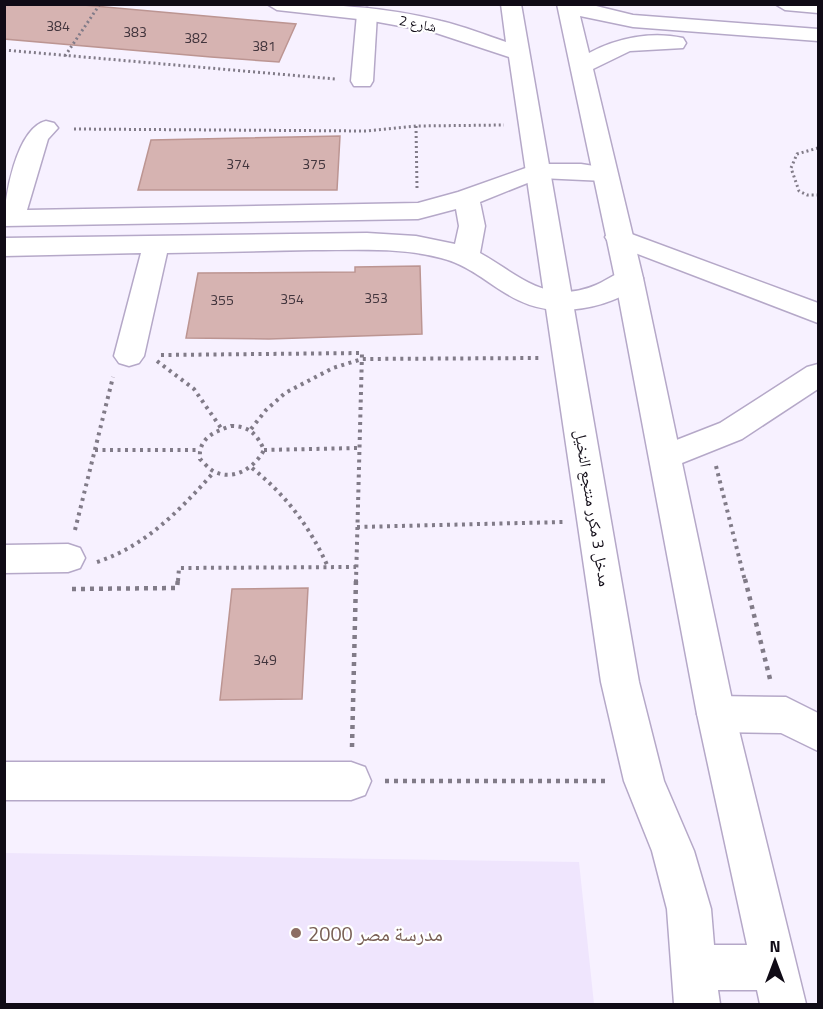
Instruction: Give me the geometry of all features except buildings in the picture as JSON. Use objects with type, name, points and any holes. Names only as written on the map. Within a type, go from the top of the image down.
[{"type":"street","name":"شارع 2","points":[[278,4],[367,14],[437,26],[519,53]]},
{"type":"street","name":"مدخل 3 مكرر منتجع النخيل","points":[[512,4],[620,682],[644,781],[676,861],[689,909],[696,986]]},
{"type":"street","points":[[696,986],[778,986],[716,714],[629,278],[618,237],[568,4],[623,19],[768,40],[819,52]]},
{"type":"street","points":[[785,4],[819,7]]},
{"type":"street","points":[[362,81],[367,14]]},
{"type":"street","points":[[581,67],[608,50],[639,42],[768,40],[819,35]]},
{"type":"street","points":[[46,128],[37,136],[8,218],[418,211],[467,198],[537,171],[581,171],[605,174]]},
{"type":"street","points":[[466,256],[472,226],[467,198]]},
{"type":"street","points":[[618,237],[819,312]]},
{"type":"street","points":[[4,247],[367,241],[418,243],[466,256],[529,295],[558,300],[599,295],[629,278]]},
{"type":"street","points":[[137,356],[156,245]]},
{"type":"street","points":[[666,457],[710,441],[757,417],[819,375]]},
{"type":"street","points":[[4,559],[66,564]]},
{"type":"street","points":[[716,714],[786,716],[812,728]]},
{"type":"street","points":[[4,781],[351,781]]},
{"type":"path","points":[[65,56],[100,4]]},
{"type":"path","points":[[4,50],[362,81]]},
{"type":"path","points":[[46,128],[366,131],[416,126],[531,125]]},
{"type":"path","points":[[416,126],[418,211]]},
{"type":"path","points":[[819,148],[798,153],[791,160],[790,169],[798,191],[819,195]]},
{"type":"path","points":[[356,567],[179,568],[177,588],[60,590],[118,356],[362,353],[351,781],[644,781]]},
{"type":"path","points":[[137,356],[183,378],[198,393],[221,428]]},
{"type":"path","points":[[251,429],[266,410],[285,393],[333,368],[362,359],[569,357]]},
{"type":"path","points":[[242,426],[251,429],[258,435],[264,450],[252,468],[240,473],[214,472],[205,467],[200,459],[199,450],[210,433],[221,428],[242,426]]},
{"type":"path","points":[[710,441],[772,685],[798,709],[812,728]]},
{"type":"path","points":[[264,450],[359,448]]},
{"type":"path","points":[[95,450],[199,450]]},
{"type":"path","points":[[252,468],[272,483],[295,508],[318,543],[328,567]]},
{"type":"path","points":[[66,564],[103,561],[137,543],[193,496],[214,472]]},
{"type":"path","points":[[357,527],[596,521]]},
{"type":"shaded area","name":"مدرسة مصر 2000","points":[[5,853],[579,862],[594,1004],[5,1004]]},
{"type":"place","name":"مدرسة مصر 2000","points":[[296,933]]}]
